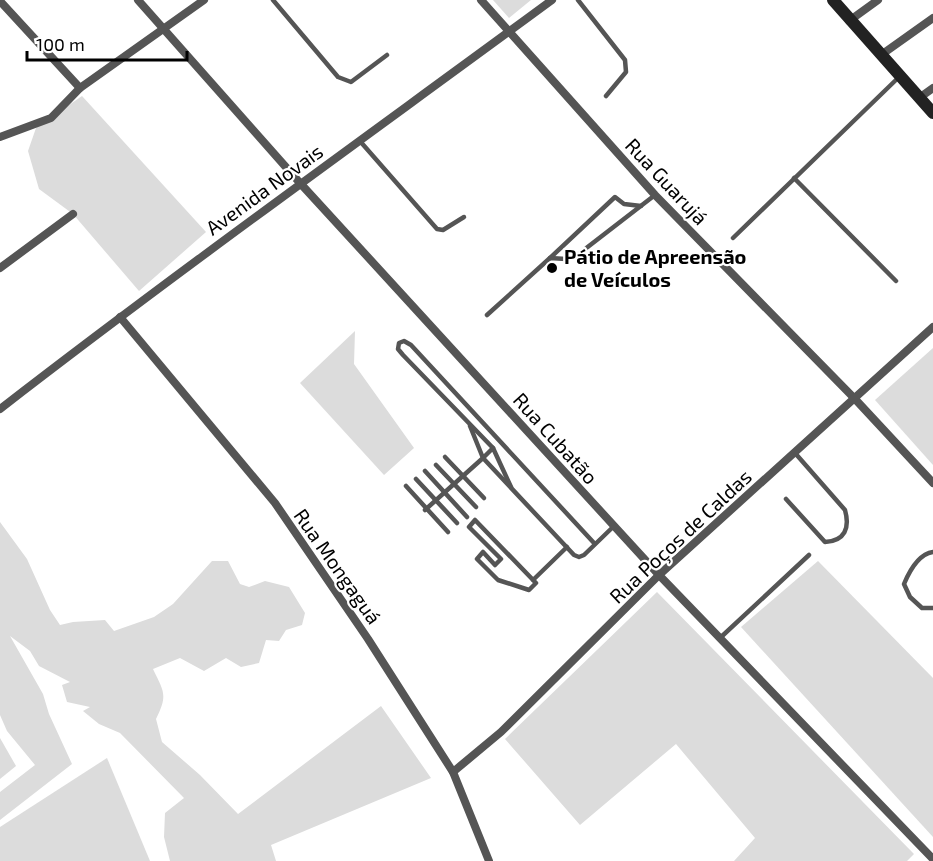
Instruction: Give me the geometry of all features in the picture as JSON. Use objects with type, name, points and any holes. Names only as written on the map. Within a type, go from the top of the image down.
[{"type":"street","name":"Rua Cubatão","points":[[138,0],[300,183],[659,575],[933,859]]},
{"type":"street","points":[[0,137],[51,118],[80,88],[204,0]]},
{"type":"street","name":"Rua Guarujá","points":[[481,0],[655,195],[855,399],[933,483]]},
{"type":"street","name":"Avenida Novais","points":[[0,410],[300,183],[552,0]]},
{"type":"street","points":[[833,0],[849,21],[933,113]]},
{"type":"street","points":[[849,21],[878,0]]},
{"type":"street","points":[[0,1],[80,88]]},
{"type":"street","points":[[881,55],[933,18]]},
{"type":"street","points":[[920,98],[933,88]]},
{"type":"street","points":[[0,268],[73,214]]},
{"type":"street","name":"Rua Mongaguá","points":[[120,317],[275,503],[368,639],[453,772],[489,861]]},
{"type":"street","name":"Rua Poços de Caldas","points":[[453,772],[501,732],[659,575],[933,327]]},
{"type":"lane","points":[[273,0],[338,77],[351,82],[387,56]]},
{"type":"lane","points":[[578,0],[625,60],[626,72],[606,96]]},
{"type":"lane","points":[[733,238],[899,77]]},
{"type":"lane","points":[[359,140],[437,229],[443,230],[464,217]]},
{"type":"lane","points":[[794,178],[896,281]]},
{"type":"lane","points":[[550,258],[566,259],[576,256],[655,195]]},
{"type":"lane","points":[[487,315],[615,197],[624,204],[641,206]]},
{"type":"lane","points":[[513,491],[493,448],[403,356],[398,349],[399,343],[404,341],[411,345],[594,543]]},
{"type":"lane","points":[[469,424],[483,458],[567,548],[579,557],[614,526]]},
{"type":"lane","points":[[426,509],[464,477],[493,448]]},
{"type":"lane","points":[[786,498],[825,542],[836,542],[844,535],[848,520],[844,510],[795,453]]},
{"type":"lane","points":[[444,457],[484,498]]},
{"type":"lane","points":[[435,465],[476,507]]},
{"type":"lane","points":[[425,471],[466,516]]},
{"type":"lane","points":[[416,479],[457,523]]},
{"type":"lane","points":[[406,486],[448,532]]},
{"type":"lane","points":[[475,520],[533,580],[536,583],[529,590],[498,580],[477,559],[483,552],[495,565],[501,559],[469,526],[475,520]]},
{"type":"lane","points":[[533,580],[567,548]]},
{"type":"lane","points":[[933,552],[928,552],[910,570],[904,584],[910,597],[922,608],[933,608]]},
{"type":"lane","points":[[720,638],[809,555]]},
{"type":"shaded area","points":[[493,0],[531,0],[509,18]]},
{"type":"shaded area","points":[[82,96],[206,232],[139,291],[73,214],[39,189],[28,151],[36,128]]},
{"type":"shaded area","points":[[355,331],[354,364],[414,448],[384,475],[300,383]]},
{"type":"shaded area","points":[[933,348],[933,465],[875,400]]},
{"type":"shaded area","points":[[0,522],[27,559],[50,610],[60,625],[105,620],[114,631],[154,617],[173,604],[212,561],[228,561],[240,584],[249,587],[265,581],[289,587],[305,613],[302,625],[286,630],[279,641],[266,640],[259,663],[241,667],[226,658],[204,671],[180,658],[153,669],[163,694],[156,719],[162,742],[200,775],[238,814],[381,706],[431,778],[271,845],[276,861],[170,861],[164,837],[165,813],[184,798],[120,733],[99,724],[83,711],[90,707],[67,702],[62,685],[70,682],[39,666],[30,651],[10,636],[43,694],[49,714],[72,764],[0,820],[0,792],[35,765],[7,731],[0,715]]},
{"type":"shaded area","points":[[818,561],[933,678],[933,837],[741,627]]},
{"type":"shaded area","points":[[657,592],[914,854],[907,861],[734,861],[755,838],[676,744],[580,825],[505,739]]},
{"type":"shaded area","points":[[0,738],[16,766],[0,779]]},
{"type":"shaded area","points":[[107,758],[150,861],[0,861],[0,827]]},
{"type":"place","name":"Pátio de Apreensão de Veículos","points":[[552,268]]}]
